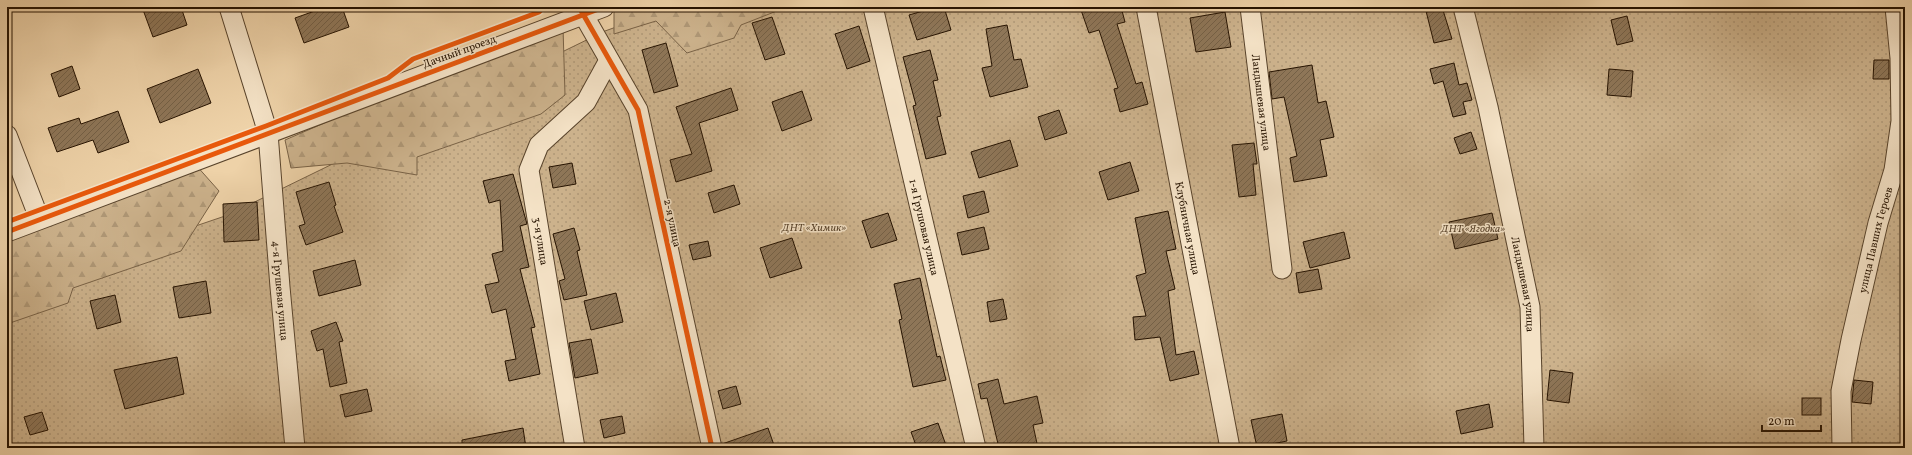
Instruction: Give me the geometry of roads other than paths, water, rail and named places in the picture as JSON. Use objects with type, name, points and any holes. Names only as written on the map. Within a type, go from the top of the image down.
[{"type":"street","name":"4-я Грушевая улица","points":[[229,7],[268,133],[295,448]]},
{"type":"street","name":"Дачный проезд","points":[[7,232],[39,218],[268,133],[581,11],[604,7]]},
{"type":"street","name":"1-я Грушовая улица","points":[[873,7],[976,448]]},
{"type":"street","name":"Клубничная улица","points":[[1146,7],[1230,448]]},
{"type":"street","name":"Ландышевая улица","points":[[1250,7],[1282,269]]},
{"type":"street","name":"Ландышевая улица","points":[[1463,7],[1488,107],[1530,307],[1534,448]]},
{"type":"street","name":"улица Павших Героев","points":[[1842,448],[1841,391],[1851,340],[1878,223],[1894,170],[1901,122],[1900,58],[1895,7]]},
{"type":"street","name":"2-я улица","points":[[581,11],[638,110],[712,448]]},
{"type":"street","name":"3-я улица","points":[[575,448],[530,170],[539,145],[586,102],[609,60]]},
{"type":"street","points":[[7,135],[39,218]]},
{"type":"park label","name":"ДНТ «Химик»","points":[[814,227]]},
{"type":"park label","name":"ДНТ «Ягодка»","points":[[1473,228]]}]
